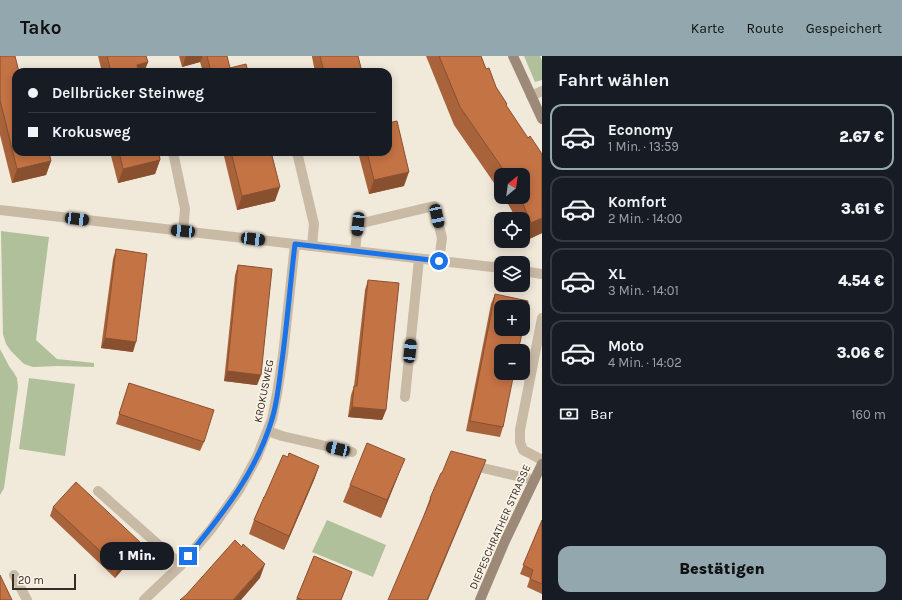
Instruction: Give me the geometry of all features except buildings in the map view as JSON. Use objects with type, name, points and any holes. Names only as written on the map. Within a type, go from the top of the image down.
[{"type":"street","points":[[513,56],[542,119]]},
{"type":"street","points":[[531,96],[542,91]]},
{"type":"street","points":[[174,156],[185,209],[183,231]]},
{"type":"street","points":[[298,156],[314,224],[312,246]]},
{"type":"street","points":[[355,251],[358,224],[434,206],[442,238],[439,261]]},
{"type":"street","points":[[0,210],[494,267]]},
{"type":"street","name":"KROKUSWEG","points":[[144,600],[180,565],[212,528],[239,490],[257,457],[272,419],[277,394],[283,355],[295,244]]},
{"type":"street","points":[[405,397],[419,259]]},
{"type":"street","points":[[530,272],[542,274]]},
{"type":"street","points":[[542,318],[520,430],[520,442],[523,450],[542,460]]},
{"type":"street","points":[[268,431],[282,436],[352,452]]},
{"type":"street","name":"DIEPESCHRATHER STRASSE","points":[[480,600],[505,541],[542,464]]},
{"type":"street","points":[[483,468],[534,480]]},
{"type":"street","points":[[98,491],[180,565]]},
{"type":"street","points":[[14,575],[27,600]]},
{"type":"green space","points":[[524,56],[540,56],[542,61],[542,80],[535,82]]},
{"type":"green space","points":[[1,231],[49,237],[36,340],[57,359],[94,363],[94,367],[33,367],[24,364],[6,344],[3,334]]},
{"type":"green space","points":[[0,349],[17,378],[18,387],[4,488],[0,495]]},
{"type":"green space","points":[[29,378],[75,384],[65,456],[19,449]]},
{"type":"green space","points":[[327,520],[386,545],[373,577],[312,552]]},
{"type":"route","points":[[188,556],[212,528],[239,490],[257,457],[268,431],[277,394],[283,355],[295,244],[439,261]]}]
